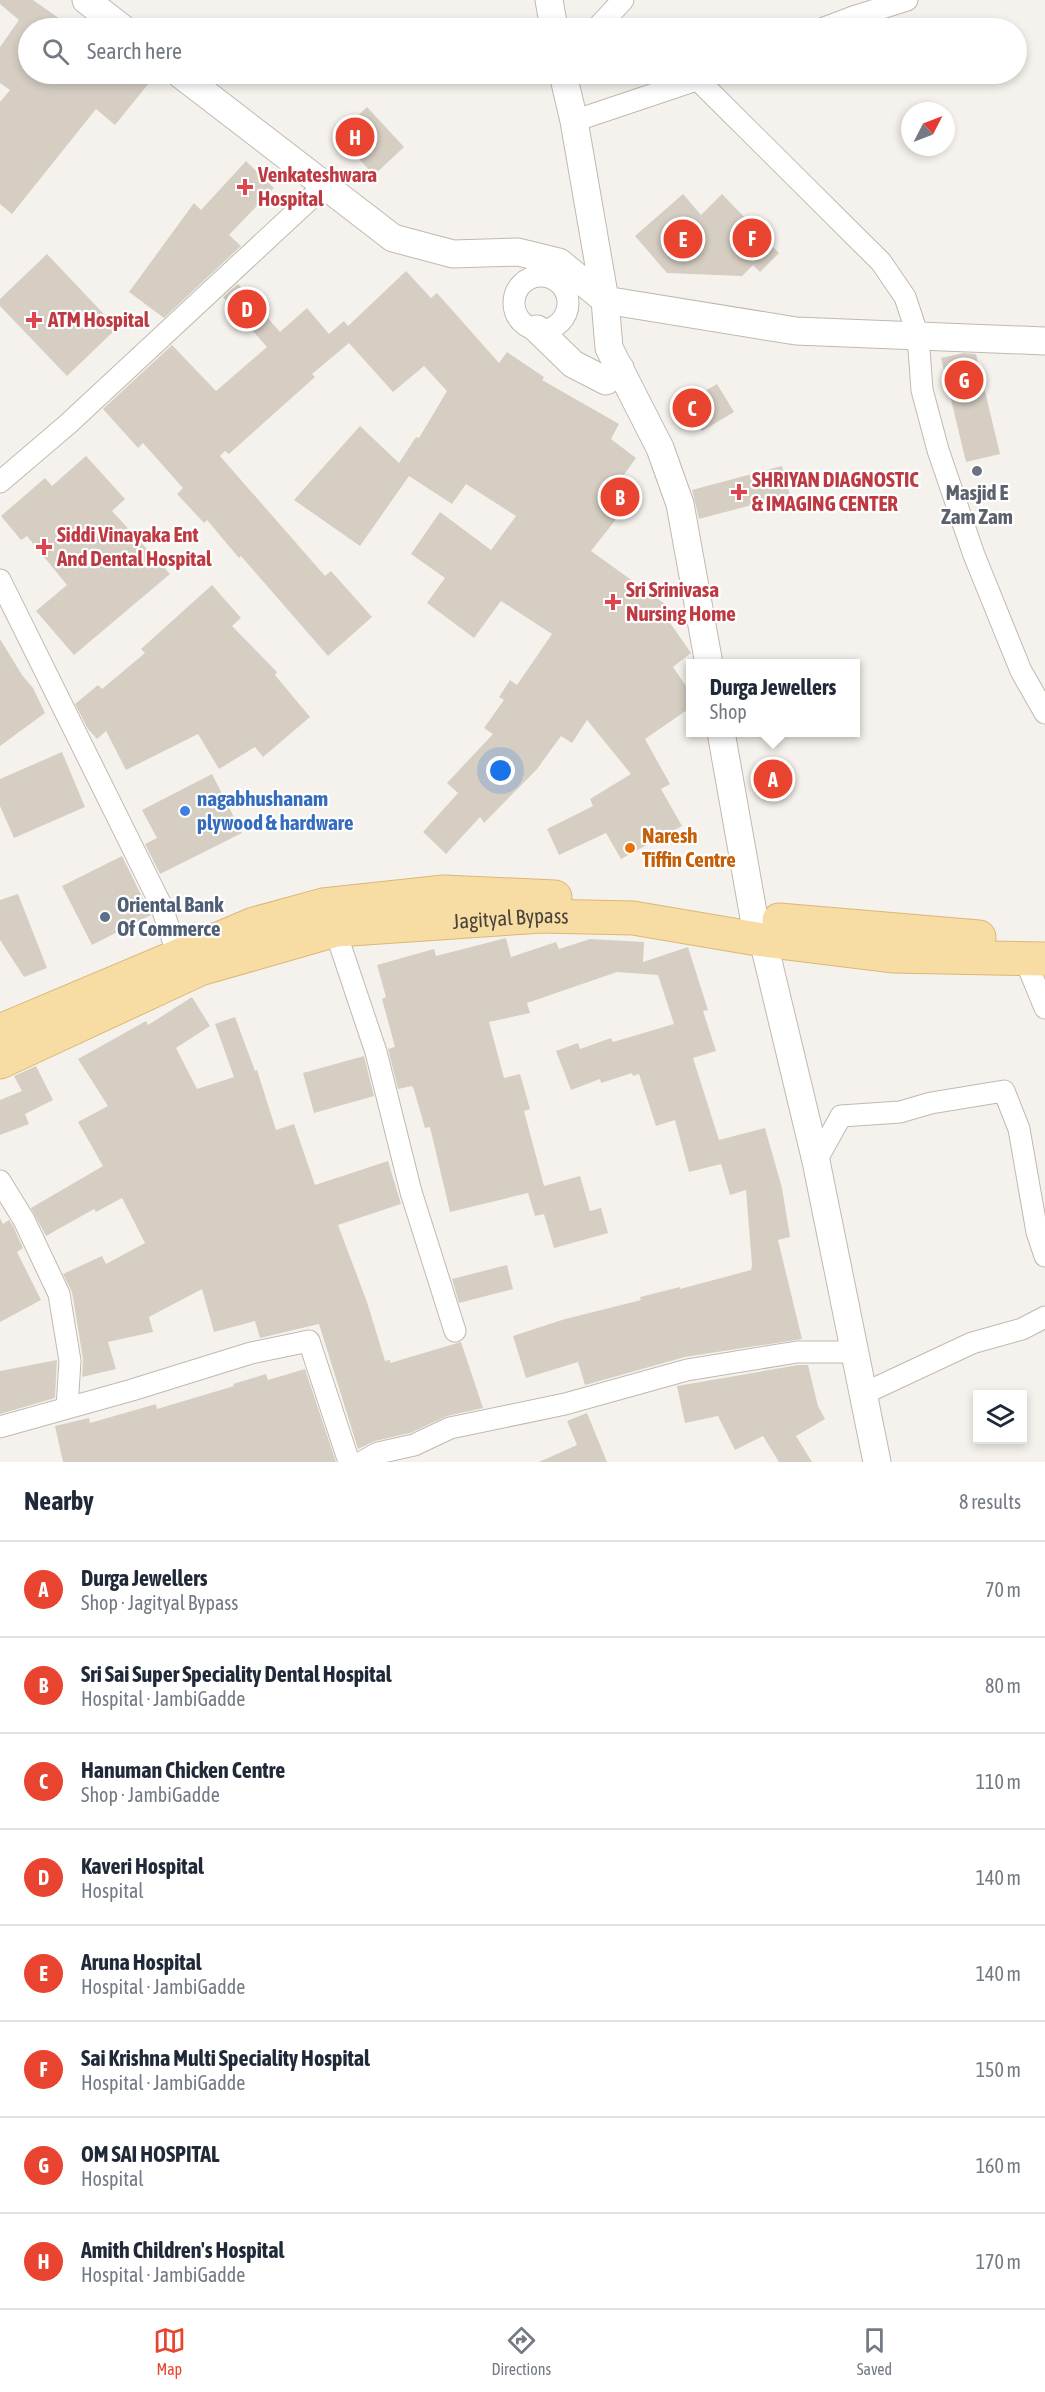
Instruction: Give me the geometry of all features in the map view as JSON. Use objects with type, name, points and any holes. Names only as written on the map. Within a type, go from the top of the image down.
[{"type":"main road","name":"Jagityal Bypass","points":[[0,1031],[189,962],[330,917],[633,918],[759,929],[892,956],[1038,953]]},
{"type":"main road","name":"Jagityal Bypass","points":[[0,1062],[189,962]]},
{"type":"street","points":[[86,0],[109,18]]},
{"type":"street","points":[[549,0],[552,18]]},
{"type":"street","points":[[606,18],[623,0]]},
{"type":"street","points":[[850,18],[907,0]]},
{"type":"street","points":[[193,84],[393,238],[453,254],[518,252],[559,262],[559,273],[568,306],[561,321],[554,327],[537,329],[529,327],[517,313],[515,295],[526,280],[559,273],[605,300],[796,331],[1045,341]]},
{"type":"street","points":[[565,84],[574,121],[605,300],[609,348],[660,448],[680,504],[708,659]]},
{"type":"street","points":[[574,121],[685,84]]},
{"type":"street","points":[[713,84],[881,262],[905,297],[918,336],[922,390],[938,450],[970,544],[1021,670],[1045,713]]},
{"type":"street","points":[[0,482],[69,424],[324,186]]},
{"type":"street","points":[[537,329],[573,364],[606,381],[620,368]]},
{"type":"street","points":[[0,580],[189,962]]},
{"type":"street","points":[[722,737],[759,929],[816,1161],[877,1462]]},
{"type":"street","points":[[330,917],[376,1052],[411,1192],[455,1331]]},
{"type":"street","points":[[1038,953],[1045,1008]]},
{"type":"street","points":[[816,1161],[841,1116],[900,1112],[931,1103],[1004,1091],[1019,1129],[1037,1232],[1045,1256]]},
{"type":"street","points":[[0,1180],[24,1220],[59,1294],[70,1361],[67,1407]]},
{"type":"street","points":[[863,1394],[972,1343],[1022,1329],[1045,1317]]},
{"type":"street","points":[[0,1427],[251,1353],[309,1341],[349,1462]]},
{"type":"street","points":[[362,1462],[378,1453],[414,1445],[450,1428],[565,1404],[687,1370],[797,1352],[854,1352]]},
{"type":"building","points":[[0,0],[33,0],[59,18],[18,19],[0,4]]},
{"type":"building","points":[[18,21],[18,84],[148,84],[115,125],[96,109],[12,214],[0,204],[0,102],[10,90],[0,83],[0,47]]},
{"type":"building","points":[[367,107],[404,147],[374,175],[337,136]]},
{"type":"building","points":[[246,161],[274,188],[229,235],[241,246],[164,318],[129,292],[194,203],[201,210]]},
{"type":"building","points":[[683,194],[701,215],[722,194],[779,253],[760,272],[753,265],[742,276],[667,273],[635,236]]},
{"type":"building","points":[[47,254],[117,328],[67,376],[0,306],[0,299]]},
{"type":"building","points":[[406,271],[431,298],[437,293],[499,363],[507,352],[544,377],[542,380],[619,424],[611,439],[636,458],[623,476],[640,489],[591,551],[665,604],[661,610],[691,653],[673,667],[686,686],[686,711],[645,739],[670,784],[661,789],[682,826],[621,859],[606,833],[559,855],[547,829],[593,806],[590,799],[631,774],[587,720],[572,743],[561,736],[537,769],[484,823],[480,817],[446,854],[423,832],[458,793],[447,783],[493,734],[484,728],[504,700],[499,697],[510,680],[517,685],[552,634],[501,601],[474,638],[427,603],[445,578],[411,554],[440,512],[491,550],[516,516],[466,484],[452,504],[409,476],[360,546],[294,500],[360,426],[399,463],[416,437],[419,438],[447,391],[424,366],[393,392],[349,343],[312,374],[315,377],[229,454],[225,451],[220,456],[325,576],[331,571],[372,617],[328,656],[241,556],[239,558],[207,520],[204,523],[177,494],[183,488],[143,443],[138,448],[103,409],[172,345],[216,391],[267,347],[223,297],[238,284],[280,332],[307,308],[329,334],[344,321],[348,326]]},
{"type":"building","points":[[963,353],[976,354],[1000,454],[966,462],[941,358]]},
{"type":"building","points":[[717,384],[734,412],[702,431],[685,403]]},
{"type":"building","points":[[86,456],[125,499],[112,511],[170,574],[74,655],[36,611],[67,585],[27,536],[21,540],[1,516],[45,478],[52,486]]},
{"type":"building","points":[[782,466],[790,495],[699,519],[692,490]]},
{"type":"building","points":[[212,585],[241,618],[232,626],[277,672],[275,675],[310,717],[263,757],[255,747],[219,769],[198,734],[126,770],[106,731],[97,739],[88,729],[75,704],[98,685],[102,689],[145,653],[141,649]]},
{"type":"building","points":[[0,639],[22,675],[33,688],[45,713],[0,746]]},
{"type":"building","points":[[62,752],[85,807],[14,838],[0,806],[0,779]]},
{"type":"building","points":[[774,760],[787,785],[765,795],[753,771]]},
{"type":"building","points":[[212,774],[242,833],[160,874],[145,844],[157,838],[142,810]]},
{"type":"building","points":[[122,856],[151,915],[92,945],[62,886]]},
{"type":"building","points":[[18,894],[47,968],[24,977],[0,940],[0,900]]},
{"type":"building","points":[[506,938],[511,957],[556,942],[559,949],[590,939],[644,942],[643,962],[688,947],[708,1010],[703,1011],[716,1051],[693,1058],[719,1140],[765,1128],[782,1188],[790,1237],[778,1240],[802,1339],[685,1357],[585,1385],[578,1362],[526,1378],[513,1336],[565,1319],[641,1300],[640,1297],[751,1270],[752,1265],[746,1190],[730,1195],[721,1164],[689,1172],[675,1120],[656,1126],[639,1074],[633,1076],[632,1073],[601,1083],[600,1079],[571,1090],[556,1051],[578,1043],[580,1049],[611,1038],[613,1042],[674,1024],[658,975],[617,972],[527,1003],[530,1013],[489,1022],[504,1078],[520,1074],[530,1109],[524,1111],[544,1186],[580,1176],[590,1211],[601,1208],[608,1233],[554,1248],[544,1214],[535,1216],[528,1193],[450,1212],[430,1127],[425,1128],[412,1086],[398,1089],[388,1049],[395,1047],[382,999],[386,997],[377,965],[434,949],[436,956]]},
{"type":"building","points":[[192,997],[210,1026],[176,1048],[197,1089],[234,1077],[215,1024],[235,1017],[255,1071],[257,1070],[276,1130],[294,1124],[315,1185],[388,1161],[401,1204],[338,1225],[367,1302],[385,1361],[390,1360],[390,1363],[461,1342],[483,1408],[447,1416],[410,1433],[375,1441],[358,1449],[319,1324],[260,1338],[255,1321],[214,1332],[202,1289],[149,1317],[153,1332],[108,1342],[116,1369],[82,1377],[83,1359],[72,1292],[63,1274],[102,1256],[106,1264],[145,1243],[122,1198],[96,1212],[94,1209],[46,1236],[31,1208],[103,1166],[78,1122],[108,1106],[78,1059],[146,1021],[148,1025]]},
{"type":"building","points":[[364,1056],[374,1096],[314,1113],[303,1073]]},
{"type":"building","points":[[36,1066],[53,1100],[25,1114],[29,1124],[0,1135],[0,1100],[22,1091],[14,1076]]},
{"type":"building","points":[[0,1218],[3,1224],[9,1220],[13,1226],[23,1248],[17,1252],[41,1300],[0,1322]]},
{"type":"building","points":[[507,1265],[513,1289],[459,1303],[452,1279]]},
{"type":"building","points":[[57,1360],[55,1398],[0,1414],[0,1371]]},
{"type":"building","points":[[808,1365],[818,1406],[825,1419],[796,1436],[812,1462],[779,1462],[763,1436],[735,1450],[718,1416],[685,1423],[677,1386]]},
{"type":"building","points":[[305,1369],[336,1462],[63,1462],[55,1426],[89,1418],[90,1423],[156,1404],[157,1409],[266,1374],[268,1380]]},
{"type":"building","points":[[587,1413],[607,1462],[539,1462],[577,1445],[567,1421]]},
{"type":"place","name":"Amith Children's Hospital","points":[[355,137]]},
{"type":"place","name":"Venkateshwara Hospital","points":[[245,187]]},
{"type":"place","name":"Sai Krishna Multi Speciality Hospital","points":[[752,238]]},
{"type":"place","name":"Aruna Hospital","points":[[683,239]]},
{"type":"place","name":"Kaveri Hospital","points":[[247,309]]},
{"type":"place","name":"ATM Hospital","points":[[34,320]]},
{"type":"place","name":"OM SAI HOSPITAL","points":[[964,380]]},
{"type":"place","name":"Hanuman Chicken Centre","points":[[692,408]]},
{"type":"place","name":"Masjid E Zam Zam","points":[[977,471]]},
{"type":"place","name":"SHRIYAN DIAGNOSTIC & IMAGING CENTER","points":[[739,492]]},
{"type":"place","name":"Sri Sai Super Speciality Dental Hospital","points":[[620,497]]},
{"type":"place","name":"Siddi Vinayaka Ent And Dental Hospital","points":[[44,547]]},
{"type":"place","name":"Sri Srinivasa Nursing Home","points":[[613,602]]},
{"type":"place","name":"Durga Jewellers","points":[[773,779]]},
{"type":"place","name":"nagabhushanam plywood & hardware","points":[[185,811]]},
{"type":"place","name":"Naresh Tiffin Centre","points":[[630,848]]},
{"type":"place","name":"Oriental Bank Of Commerce","points":[[105,917]]}]
